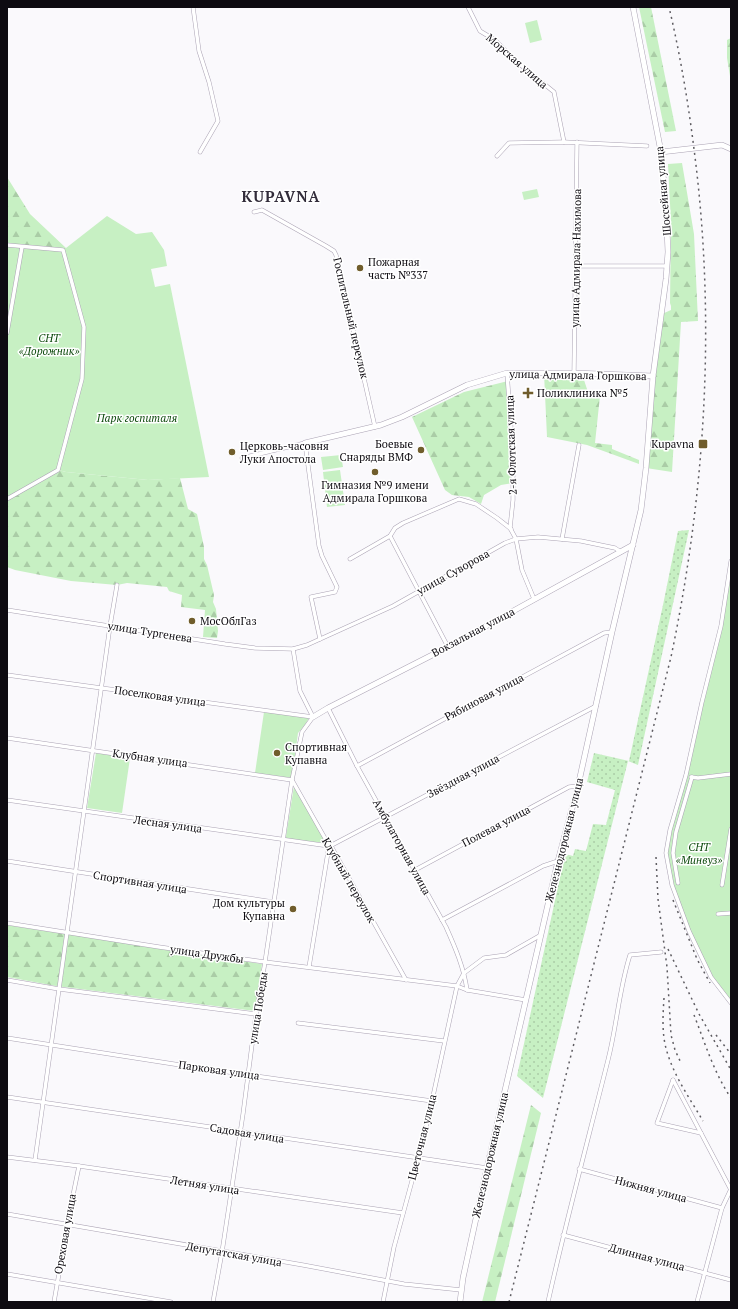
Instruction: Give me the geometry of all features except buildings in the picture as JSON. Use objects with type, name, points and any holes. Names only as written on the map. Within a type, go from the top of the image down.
[{"type":"main road","name":"Шоссейная улица","points":[[633,7],[661,152],[666,206],[668,252],[667,266],[653,376]]},
{"type":"main road","points":[[661,152],[722,145],[731,148]]},
{"type":"main road","name":"улица Адмирала Горшкова","points":[[305,444],[375,427],[402,417],[467,385],[507,373],[574,373],[653,376]]},
{"type":"main road","name":"Железнодорожная улица","points":[[460,1302],[461,1290],[487,1168],[558,862],[578,786],[641,510],[653,376]]},
{"type":"main road","name":"Вокзальная улица","points":[[313,717],[448,646],[633,545]]},
{"type":"street","points":[[193,7],[199,51],[209,82],[218,121],[200,152]]},
{"type":"street","name":"Морская улица","points":[[468,7],[480,31],[495,40],[517,62],[554,92],[564,142]]},
{"type":"street","points":[[497,156],[508,143],[577,142],[647,146]]},
{"type":"street","name":"улица Адмирала Нахимова","points":[[574,373],[577,142]]},
{"type":"street","name":"Госпитальный переулок","points":[[254,212],[262,210],[332,249],[336,254],[375,427]]},
{"type":"street","points":[[7,246],[63,250],[84,327],[82,379],[58,470],[7,500]]},
{"type":"street","points":[[7,333],[22,247]]},
{"type":"street","points":[[576,266],[667,266]]},
{"type":"street","name":"2-я Флотская улица","points":[[507,373],[513,455],[513,500],[510,528]]},
{"type":"street","points":[[242,458],[305,444],[319,546],[322,556],[337,587],[335,592],[311,597],[320,639]]},
{"type":"street","points":[[562,539],[579,445]]},
{"type":"street","points":[[350,559],[390,536],[395,528],[403,523],[459,499],[476,504],[510,528],[516,539],[522,570],[534,599]]},
{"type":"street","points":[[390,536],[448,646]]},
{"type":"street","name":"улица Суворова","points":[[293,649],[320,639],[393,606],[505,543],[516,539],[538,537],[562,539],[598,544],[615,548],[621,552]]},
{"type":"street","points":[[731,561],[721,626],[686,775],[670,830],[666,853],[672,885],[689,930],[711,977],[731,1003]]},
{"type":"street","points":[[35,1160],[117,585]]},
{"type":"street","name":"улица Тургенева","points":[[7,610],[240,646],[293,649]]},
{"type":"street","name":"Рябиновая улица","points":[[357,766],[604,633],[612,632]]},
{"type":"street","points":[[293,649],[300,691],[313,717]]},
{"type":"street","name":"Поселковая улица","points":[[7,674],[313,717]]},
{"type":"street","name":"Звёздная улица","points":[[330,846],[596,706]]},
{"type":"street","name":"Амбулаторная улица","points":[[328,708],[357,766],[386,816],[442,920],[455,948],[464,973],[467,990]]},
{"type":"street","name":"улица Победы","points":[[213,1302],[232,1189],[256,1014],[292,780],[302,732],[313,717]]},
{"type":"street","name":"Клубная улица","points":[[7,738],[292,780]]},
{"type":"street","points":[[686,775],[698,778],[731,774]]},
{"type":"street","points":[[678,883],[673,853],[676,832],[692,777]]},
{"type":"street","name":"Клубный переулок","points":[[292,780],[406,980]]},
{"type":"street","name":"Полевая улица","points":[[415,870],[569,787],[578,786]]},
{"type":"street","name":"Лесная улица","points":[[7,800],[330,846]]},
{"type":"street","points":[[722,885],[731,829]]},
{"type":"street","points":[[310,967],[330,846]]},
{"type":"street","name":"Спортивная улица","points":[[7,861],[273,902]]},
{"type":"street","points":[[442,920],[543,866],[558,862]]},
{"type":"street","points":[[718,914],[731,913]]},
{"type":"street","name":"улица Дружбы","points":[[7,923],[265,962],[457,986],[467,990],[526,1000]]},
{"type":"street","points":[[464,973],[484,958],[506,955],[541,935]]},
{"type":"street","points":[[548,1302],[579,1169],[608,1057],[630,955],[661,952]]},
{"type":"street","name":"Цветочная улица","points":[[383,1302],[403,1213],[432,1101],[457,986],[464,973]]},
{"type":"street","points":[[7,980],[59,989],[256,1014]]},
{"type":"street","points":[[298,1023],[444,1042]]},
{"type":"street","name":"Парковая улица","points":[[7,1038],[432,1101]]},
{"type":"street","points":[[697,1302],[722,1208],[731,1190],[701,1133],[687,1107],[673,1080],[657,1122],[701,1133]]},
{"type":"street","name":"Садовая улица","points":[[7,1097],[487,1168]]},
{"type":"street","name":"Летняя улица","points":[[7,1157],[403,1213]]},
{"type":"street","name":"Ореховая улица","points":[[54,1302],[79,1166]]},
{"type":"street","name":"Нижняя улица","points":[[579,1169],[722,1208]]},
{"type":"street","name":"Депутатская улица","points":[[7,1214],[387,1281],[461,1290]]},
{"type":"street","name":"Длинная улица","points":[[563,1235],[731,1280]]},
{"type":"street","points":[[7,1274],[171,1302]]},
{"type":"green space","points":[[639,7],[651,7],[676,131],[665,132]]},
{"type":"green space","points":[[537,20],[542,40],[530,43],[525,23]]},
{"type":"green space","points":[[731,38],[731,82],[727,58],[727,40]]},
{"type":"green space","points":[[682,163],[694,234],[698,321],[681,322],[672,472],[646,468],[662,314],[671,310],[671,223],[668,164]]},
{"type":"green space","points":[[7,177],[30,214],[66,248],[7,244]]},
{"type":"green space","points":[[537,189],[539,197],[524,200],[522,192]]},
{"type":"green space","name":"Парк госпиталя","points":[[107,216],[136,234],[152,232],[164,250],[167,266],[151,269],[155,287],[170,284],[209,477],[148,480],[58,470],[7,499],[7,244],[66,248]]},
{"type":"green space","points":[[544,373],[582,374],[588,392],[600,396],[595,443],[612,445],[612,449],[639,460],[639,464],[587,445],[547,437]]},
{"type":"green space","points":[[508,381],[513,483],[501,485],[484,495],[481,504],[469,497],[452,495],[445,490],[412,417],[464,392]]},
{"type":"green space","points":[[341,455],[343,467],[323,470],[321,457]]},
{"type":"green space","points":[[58,470],[148,480],[180,478],[188,509],[197,514],[204,547],[204,559],[207,565],[214,595],[213,602],[216,609],[218,631],[217,638],[203,637],[205,610],[181,607],[182,595],[169,591],[167,587],[127,583],[117,585],[71,581],[15,570],[7,567],[7,499]]},
{"type":"green space","points":[[340,470],[345,505],[327,507],[323,472]]},
{"type":"green space","points":[[689,530],[638,765],[628,761],[543,1098],[517,1076],[565,854],[573,856],[575,849],[586,851],[593,824],[606,825],[615,790],[587,782],[594,753],[629,761],[678,531]]},
{"type":"green space","name":"СНТ «Минвуз»","points":[[731,561],[731,1003],[711,977],[689,931],[672,885],[666,853],[670,830],[686,775],[721,626]]},
{"type":"green space","name":"Спортивная Купавна","points":[[264,712],[309,718],[298,733],[292,778],[255,773]]},
{"type":"green space","points":[[96,753],[130,758],[122,813],[87,808]]},
{"type":"green space","points":[[294,786],[326,842],[325,843],[286,839]]},
{"type":"green space","points":[[7,925],[262,964],[255,1011],[56,986],[7,977]]},
{"type":"green space","points":[[531,1105],[541,1113],[495,1302],[482,1302]]},
{"type":"railway","points":[[509,1302],[671,657],[683,594],[692,531],[704,404],[706,340],[705,277],[701,213],[692,131],[669,7]]},
{"type":"railway","points":[[656,857],[658,899],[667,967],[671,1035],[675,1050],[681,1063]]},
{"type":"railway","points":[[673,900],[697,959],[710,983]]},
{"type":"railway","points":[[668,949],[699,1014],[731,1070]]},
{"type":"railway","points":[[664,998],[663,1033],[668,1054],[681,1084],[703,1121]]},
{"type":"railway","points":[[694,1015],[715,1068],[731,1098]]},
{"type":"railway","points":[[716,1035],[731,1054]]},
{"type":"place","name":"Пожарная часть №337","points":[[360,268]]},
{"type":"place","name":"Поликлиника №5","points":[[528,393]]},
{"type":"place","name":"Kupavna","points":[[703,444]]},
{"type":"place","name":"Боевые Снаряды ВМФ","points":[[421,450]]},
{"type":"place","name":"Церковь-часовня Луки Апостола","points":[[232,452]]},
{"type":"place","name":"Гимназия №9 имени Адмирала Горшкова","points":[[375,472]]},
{"type":"place","name":"МосОблГаз","points":[[192,621]]},
{"type":"place","name":"Спортивная Купавна","points":[[277,753]]},
{"type":"place","name":"Дом культуры Купавна","points":[[293,909]]},
{"type":"district","name":"KUPAVNA","points":[[281,196]]},
{"type":"park label","name":"СНТ «Дорожник»","points":[[49,344]]}]
